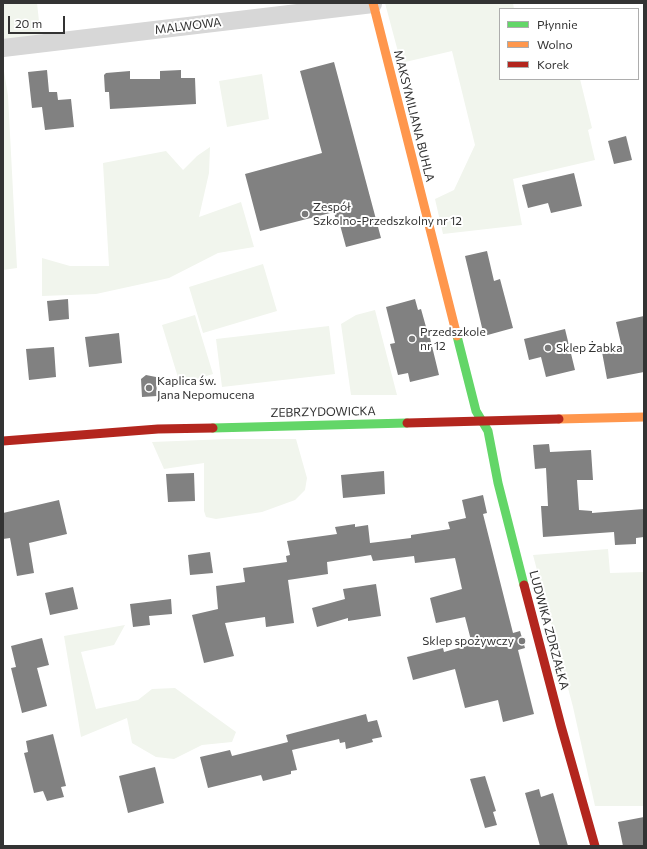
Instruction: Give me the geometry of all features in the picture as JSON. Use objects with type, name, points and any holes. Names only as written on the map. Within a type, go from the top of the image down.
[{"type":"street","name":"MALWOWA","points":[[3,48],[373,3]]},
{"type":"street","name":"MAKSYMILIANA BUHLA","points":[[373,3],[476,411],[482,420]]},
{"type":"street","name":"ZEBRZYDOWICKA","points":[[3,441],[158,429],[644,417]]},
{"type":"street","name":"LUDWIKA ZDRZAŁKA","points":[[482,420],[488,431],[498,483],[595,846]]},
{"type":"shaded area","points":[[3,3],[37,3],[41,39],[3,42]]},
{"type":"shaded area","points":[[385,3],[513,3],[514,8],[499,8],[499,80],[580,80],[592,128],[588,130],[595,160],[513,179],[522,225],[443,234],[435,199],[454,190],[475,145],[452,51],[401,63]]},
{"type":"shaded area","points":[[3,65],[8,96],[17,268],[3,270]]},
{"type":"shaded area","points":[[262,74],[269,119],[227,127],[219,81]]},
{"type":"shaded area","points":[[210,147],[209,173],[199,217],[241,202],[254,247],[218,253],[169,278],[96,294],[42,296],[42,258],[70,266],[109,266],[103,163],[166,151],[183,170],[197,156]]},
{"type":"shaded area","points":[[263,264],[277,311],[203,333],[189,287]]},
{"type":"shaded area","points":[[375,310],[397,395],[351,395],[341,324],[356,315]]},
{"type":"shaded area","points":[[195,315],[213,374],[180,384],[162,325]]},
{"type":"shaded area","points":[[329,326],[335,374],[222,387],[216,339]]},
{"type":"shaded area","points":[[227,439],[296,439],[307,478],[305,490],[295,500],[262,512],[216,519],[206,517],[204,511],[204,463],[164,469],[152,442]]},
{"type":"shaded area","points":[[608,549],[610,573],[644,572],[644,806],[595,806],[573,707],[533,555]]},
{"type":"shaded area","points":[[125,625],[114,645],[81,652],[96,709],[138,700],[152,689],[175,688],[236,732],[232,742],[202,745],[174,759],[156,757],[132,743],[127,718],[81,737],[64,636]]},
{"type":"building","points":[[334,62],[381,238],[346,247],[340,225],[337,225],[334,212],[260,231],[245,174],[322,153],[300,71]]},
{"type":"building","points":[[47,70],[49,92],[57,92],[58,100],[71,99],[74,127],[45,130],[42,107],[32,108],[28,72]]},
{"type":"building","points":[[181,70],[181,78],[195,78],[196,104],[110,109],[109,92],[105,92],[104,75],[106,73],[130,71],[130,79],[160,79],[160,71]]},
{"type":"building","points":[[626,136],[632,160],[614,164],[608,141]]},
{"type":"building","points":[[574,173],[582,206],[551,213],[548,203],[528,208],[522,185]]},
{"type":"building","points":[[487,251],[494,281],[500,279],[513,328],[484,336],[465,256]]},
{"type":"building","points":[[68,299],[69,319],[49,321],[47,301]]},
{"type":"building","name":"Przedszkole nr 12","points":[[415,299],[418,310],[421,309],[429,334],[439,375],[410,382],[408,373],[398,375],[390,344],[395,343],[386,307]]},
{"type":"building","points":[[644,316],[644,372],[607,379],[602,352],[622,348],[616,322]]},
{"type":"building","name":"Sklep Żabka","points":[[565,329],[575,370],[546,377],[541,357],[529,360],[524,339]]},
{"type":"building","points":[[119,333],[122,363],[89,367],[85,337]]},
{"type":"building","points":[[54,347],[56,377],[29,380],[26,349]]},
{"type":"building","name":"Kaplica św. Jana Nepomucena","points":[[146,375],[156,377],[157,396],[142,397],[141,379]]},
{"type":"building","points":[[549,444],[550,452],[591,450],[593,480],[577,480],[579,510],[592,511],[592,513],[644,509],[644,537],[636,538],[636,544],[615,545],[614,532],[543,537],[541,506],[548,506],[546,468],[535,469],[533,445]]},
{"type":"building","points":[[384,471],[385,494],[343,498],[341,475]]},
{"type":"building","points":[[194,473],[195,501],[168,502],[166,474]]},
{"type":"building","points":[[483,495],[487,513],[483,514],[513,633],[520,631],[525,648],[518,650],[534,714],[503,722],[498,700],[465,708],[455,669],[413,680],[407,657],[443,648],[444,652],[472,644],[465,617],[436,623],[430,598],[462,589],[455,558],[415,563],[414,556],[373,561],[371,555],[327,562],[328,574],[288,580],[294,623],[266,627],[265,617],[225,623],[234,656],[204,663],[192,615],[218,609],[216,586],[245,582],[243,568],[287,562],[286,556],[290,555],[287,541],[337,534],[335,527],[355,524],[355,527],[368,525],[370,543],[411,538],[411,535],[450,529],[448,522],[466,518],[462,500]]},
{"type":"building","points":[[59,500],[67,534],[29,543],[34,573],[17,576],[10,538],[3,539],[3,513]]},
{"type":"building","points":[[210,552],[213,573],[190,575],[188,555]]},
{"type":"building","points":[[376,584],[381,616],[348,621],[348,618],[317,627],[312,608],[345,599],[343,589]]},
{"type":"building","points":[[73,587],[78,609],[50,615],[45,593]]},
{"type":"building","points":[[171,599],[172,614],[149,616],[150,625],[133,627],[130,604]]},
{"type":"building","points":[[42,638],[49,665],[37,668],[47,706],[22,713],[11,668],[16,667],[11,646]]},
{"type":"building","points":[[366,714],[368,722],[377,720],[382,737],[372,739],[373,742],[346,749],[345,742],[340,743],[339,739],[292,750],[297,770],[291,771],[291,774],[263,781],[261,775],[208,788],[200,757],[230,750],[232,756],[288,742],[286,735]]},
{"type":"building","points":[[53,734],[66,786],[61,787],[64,797],[47,801],[43,791],[34,793],[24,753],[28,752],[26,741]]},
{"type":"building","points":[[155,767],[164,803],[128,813],[119,776]]},
{"type":"building","points":[[485,776],[496,811],[493,812],[497,825],[485,828],[470,779]]},
{"type":"building","points":[[539,789],[541,797],[553,793],[568,846],[540,846],[525,793]]},
{"type":"building","points":[[644,817],[644,846],[623,846],[618,822]]},
{"type":"traffic: fast","points":[[457,336],[476,411],[488,431],[498,483],[524,585]]},
{"type":"traffic: fast","points":[[213,428],[407,423]]},
{"type":"traffic: slow","points":[[373,3],[457,336]]},
{"type":"traffic: slow","points":[[559,419],[644,417]]},
{"type":"traffic: jam","points":[[407,423],[559,419]]},
{"type":"traffic: jam","points":[[3,441],[158,429],[213,428]]},
{"type":"traffic: jam","points":[[524,585],[561,726],[595,846]]},
{"type":"place","name":"Zespół Szkolno-Przedszkolny nr 12","points":[[305,214]]},
{"type":"place","name":"Przedszkole nr 12","points":[[412,339]]},
{"type":"place","name":"Sklep Żabka","points":[[548,348]]},
{"type":"place","name":"Kaplica św. Jana Nepomucena","points":[[149,388]]},
{"type":"place","name":"Sklep spożywczy","points":[[522,641]]}]
